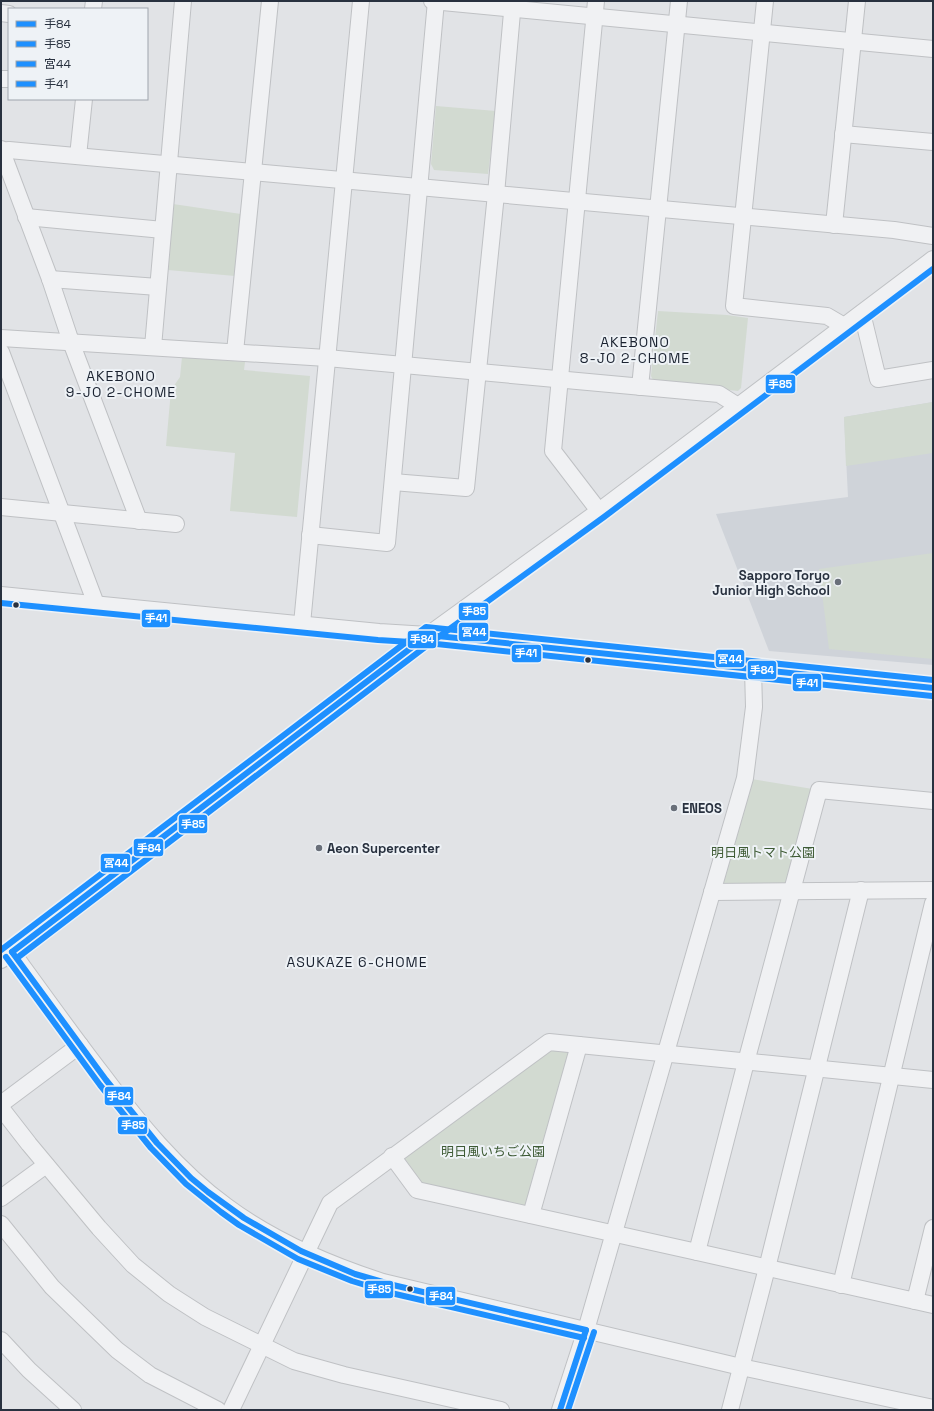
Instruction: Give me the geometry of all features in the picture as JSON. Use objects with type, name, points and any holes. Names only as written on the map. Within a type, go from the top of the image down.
[{"type":"street","points":[[153,347],[184,1]]},
{"type":"street","points":[[236,352],[270,1]]},
{"type":"street","points":[[302,624],[361,1]]},
{"type":"street","points":[[310,535],[387,543],[435,1],[512,5],[594,17],[853,40],[933,49]]},
{"type":"street","points":[[596,1],[553,451],[599,511]]},
{"type":"street","points":[[640,386],[679,1]]},
{"type":"street","points":[[765,1],[734,306],[827,316],[844,326]]},
{"type":"street","points":[[834,225],[857,1]]},
{"type":"street","points":[[392,482],[466,488],[496,194],[512,5]]},
{"type":"street","points":[[78,156],[84,100]]},
{"type":"street","points":[[844,134],[933,139]]},
{"type":"street","points":[[139,521],[1,151],[9,150],[78,156],[894,230],[933,236]]},
{"type":"street","points":[[26,217],[163,230]]},
{"type":"street","points":[[924,1408],[741,1367],[383,1282],[342,1269],[306,1253],[262,1230],[226,1206],[190,1177],[157,1143],[125,1105],[80,1045],[7,956],[428,635],[599,511],[933,259]]},
{"type":"street","points":[[50,279],[158,287]]},
{"type":"street","points":[[862,313],[878,379],[933,370]]},
{"type":"street","points":[[1,338],[327,358],[640,386],[719,394],[738,406]]},
{"type":"street","points":[[1,352],[96,604]]},
{"type":"street","points":[[1,507],[176,524]]},
{"type":"street","points":[[1,595],[428,635],[933,688]]},
{"type":"street","points":[[560,1410],[586,1330],[745,778],[754,707],[753,669]]},
{"type":"street","points":[[697,1252],[791,891],[819,790],[933,800]]},
{"type":"street","points":[[730,1410],[861,890]]},
{"type":"street","points":[[712,892],[933,890]]},
{"type":"street","points":[[841,1285],[933,903]]},
{"type":"street","points":[[231,1410],[330,1203],[549,1042],[933,1080]]},
{"type":"street","points":[[1,1104],[80,1045]]},
{"type":"street","points":[[531,1215],[579,1045]]},
{"type":"street","points":[[1,1108],[46,1165],[133,1265],[169,1294],[205,1317],[294,1361],[344,1375],[476,1407],[501,1410]]},
{"type":"street","points":[[392,1156],[417,1190],[614,1233],[933,1306]]},
{"type":"street","points":[[1,1198],[46,1165]]},
{"type":"street","points":[[1,1224],[52,1287],[117,1350],[150,1375],[218,1410]]},
{"type":"street","points":[[915,1302],[933,1228]]},
{"type":"street","points":[[1,1340],[29,1370],[73,1410]]},
{"type":"shaded area","name":"Sapporo Toryo Junior High School","points":[[933,402],[933,665],[769,651],[716,514],[848,497],[844,417]]},
{"type":"green space","points":[[436,106],[496,111],[488,174],[434,170],[431,164]]},
{"type":"green space","points":[[173,204],[241,214],[235,276],[168,270]]},
{"type":"green space","points":[[658,311],[727,315],[748,318],[741,388],[738,391],[654,382],[651,376]]},
{"type":"green space","points":[[182,357],[245,362],[244,370],[310,376],[297,517],[230,511],[235,453],[166,446],[171,390],[180,377]]},
{"type":"green space","points":[[933,402],[933,453],[846,466],[844,417]]},
{"type":"green space","points":[[933,553],[933,659],[829,649],[819,569]]},
{"type":"green space","name":"明日風トマト公園","points":[[745,778],[819,790],[791,891],[712,892]]},
{"type":"green space","name":"明日風いちご公園","points":[[549,1042],[579,1045],[531,1215],[417,1190],[392,1156]]},
{"type":"transit line","name":"手85","points":[[17,958],[433,641],[604,517],[933,269]]},
{"type":"transit line","name":"手41","points":[[1,603],[378,640],[427,643],[932,696]]},
{"type":"transit line","name":"宮44","points":[[1,950],[426,627],[933,680]]},
{"type":"transit line","name":"手84","points":[[12,952],[428,635],[933,688]]},
{"type":"transit line","name":"手84","points":[[12,952],[106,1080],[157,1143],[191,1178],[244,1218],[301,1251],[355,1274],[393,1285],[586,1330]]},
{"type":"transit line","name":"手85","points":[[6,957],[100,1085],[151,1148],[186,1184],[239,1225],[298,1259],[352,1281],[391,1293],[584,1338]]},
{"type":"transit line","name":"手84","points":[[560,1410],[586,1330]]},
{"type":"transit line","name":"手85","points":[[568,1410],[594,1332]]},
{"type":"place","name":"Sapporo Toryo Junior High School","points":[[838,582]]},
{"type":"place","name":"ENEOS","points":[[674,808]]},
{"type":"place","name":"Aeon Supercenter","points":[[319,848]]},
{"type":"district","name":"AKEBONO 8-JO 2-CHOME","points":[[635,350]]},
{"type":"district","name":"AKEBONO 9-JO 2-CHOME","points":[[121,384]]},
{"type":"district","name":"ASUKAZE 6-CHOME","points":[[357,962]]}]
